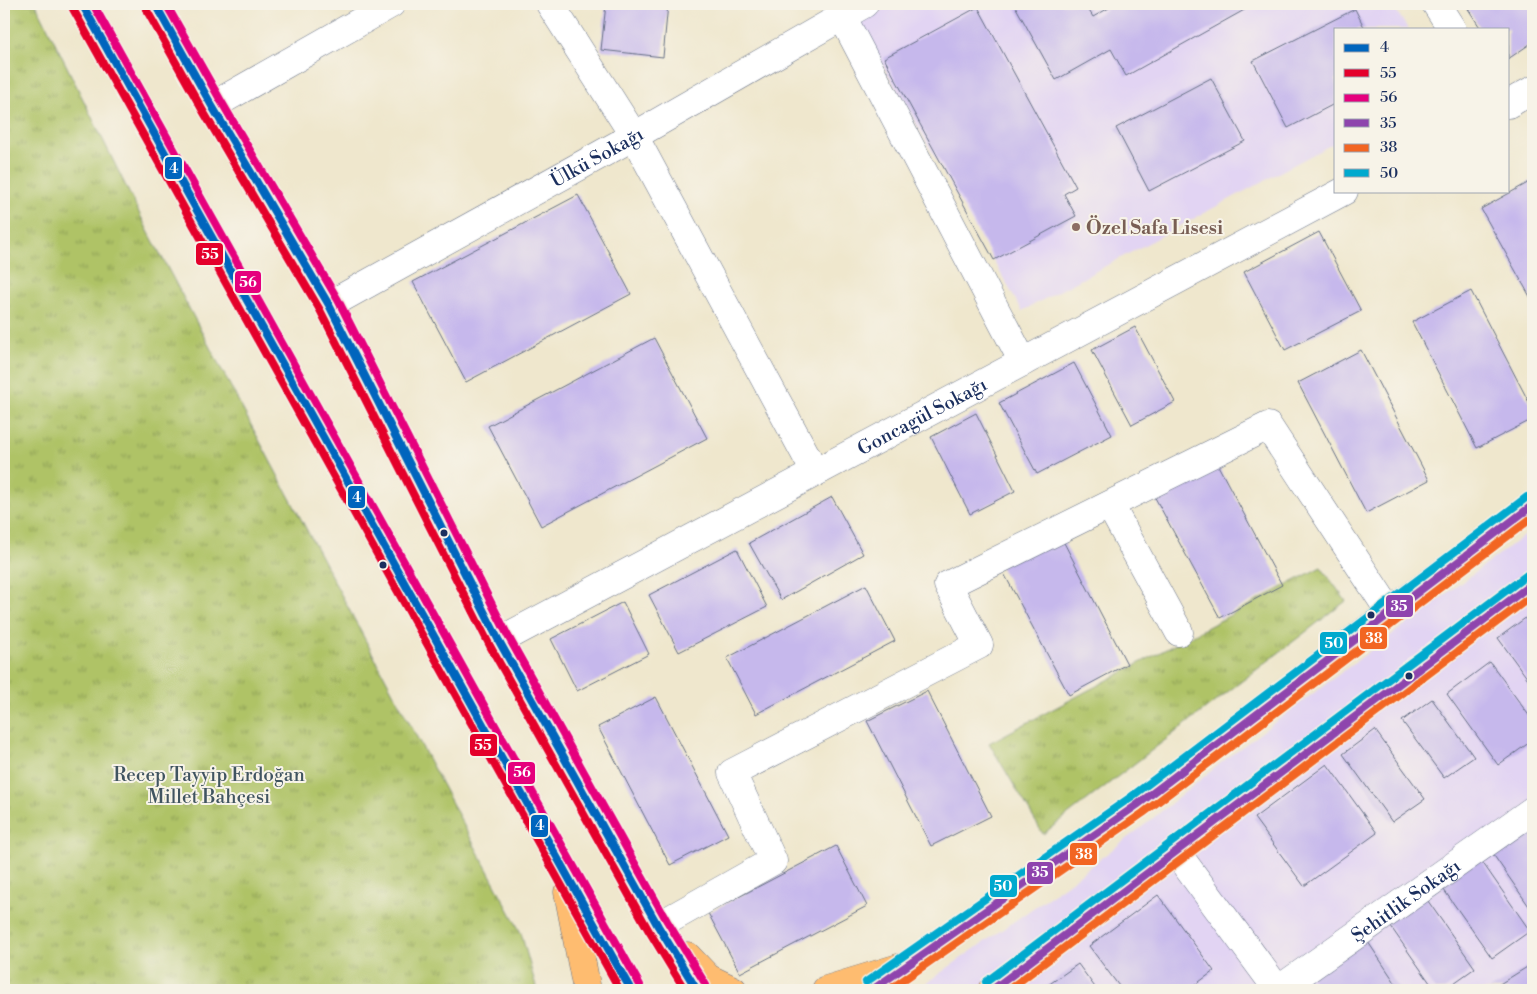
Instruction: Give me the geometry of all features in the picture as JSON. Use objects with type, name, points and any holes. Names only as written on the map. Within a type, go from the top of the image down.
[{"type":"main road","points":[[82,4],[631,990]]},
{"type":"main road","points":[[155,4],[212,106],[329,305],[499,641],[658,926],[697,990]]},
{"type":"main road","points":[[872,990],[1137,805],[1533,505]]},
{"type":"main road","points":[[992,990],[1533,583]]},
{"type":"main road","points":[[564,869],[587,990]]},
{"type":"main road","points":[[658,926],[708,978],[733,990]]},
{"type":"main road","points":[[826,990],[908,965]]},
{"type":"street","points":[[212,106],[391,4]]},
{"type":"street","points":[[550,4],[634,136],[815,472]]},
{"type":"street","points":[[1436,4],[1451,28]]},
{"type":"street","points":[[853,10],[1023,362]]},
{"type":"street","name":"Ülkü Sokağı","points":[[329,305],[634,136],[853,10]]},
{"type":"street","points":[[1510,103],[1533,90]]},
{"type":"street","name":"Goncagül Sokağı","points":[[499,641],[1342,192]]},
{"type":"street","points":[[658,926],[773,861],[732,773],[979,645],[948,584],[1268,426],[1390,612]]},
{"type":"street","points":[[1110,505],[1179,632]]},
{"type":"street","name":"Şehitlik Sokağı","points":[[1278,990],[1533,810]]},
{"type":"street","points":[[1176,852],[1278,990]]},
{"type":"shaded area","name":"Özel Safa Lisesi","points":[[893,4],[1392,4],[1407,28],[1334,28],[1334,143],[1022,311],[859,23]]},
{"type":"shaded area","points":[[1533,529],[1533,990],[916,990],[1066,885],[1227,758]]},
{"type":"green space","name":"Recep Tayyip Erdoğan Millet Bahçesi","points":[[4,4],[36,4],[148,231],[521,933],[537,990],[4,990]]},
{"type":"green space","points":[[1321,567],[1346,601],[1043,834],[989,743]]},
{"type":"building","points":[[606,4],[668,4],[663,57],[601,50]]},
{"type":"building","points":[[1014,4],[1085,4],[1093,17],[1116,4],[1255,4],[1126,76],[1111,49],[1056,80]]},
{"type":"building","points":[[1465,4],[1533,4],[1533,42],[1510,58],[1510,28],[1480,28]]},
{"type":"building","points":[[978,7],[1076,187],[1064,194],[1076,216],[994,260],[884,58]]},
{"type":"building","points":[[1355,9],[1364,28],[1334,28],[1334,104],[1288,128],[1253,61]]},
{"type":"building","points":[[1211,78],[1245,141],[1149,191],[1116,128]]},
{"type":"building","points":[[1533,180],[1533,302],[1481,209]]},
{"type":"building","points":[[578,195],[631,294],[466,382],[413,282]]},
{"type":"building","points":[[1319,232],[1361,311],[1285,350],[1244,272]]},
{"type":"building","points":[[1471,291],[1533,410],[1533,419],[1477,448],[1412,322]]},
{"type":"building","points":[[1135,327],[1175,402],[1132,425],[1092,350]]},
{"type":"building","points":[[654,338],[707,438],[541,526],[488,426]]},
{"type":"building","points":[[1361,350],[1429,480],[1366,513],[1298,383]]},
{"type":"building","points":[[1074,363],[1112,435],[1037,474],[999,403]]},
{"type":"building","points":[[976,413],[1015,491],[970,514],[931,437]]},
{"type":"building","points":[[1214,458],[1282,585],[1220,618],[1152,492]]},
{"type":"building","points":[[832,497],[863,554],[781,600],[749,543]]},
{"type":"building","points":[[1060,535],[1127,664],[1069,695],[1000,566]]},
{"type":"building","points":[[737,549],[767,607],[679,652],[649,595]]},
{"type":"building","points":[[866,585],[895,641],[756,714],[727,658]]},
{"type":"building","points":[[623,602],[649,654],[577,691],[551,639]]},
{"type":"building","points":[[1531,614],[1533,617],[1533,686],[1498,638]]},
{"type":"building","points":[[1490,662],[1533,721],[1533,740],[1498,765],[1447,694]]},
{"type":"building","points":[[927,691],[991,816],[931,846],[867,721]]},
{"type":"building","points":[[656,697],[728,835],[670,865],[598,727]]},
{"type":"building","points":[[1432,699],[1474,757],[1444,778],[1402,721]]},
{"type":"building","points":[[1375,730],[1425,799],[1392,822],[1343,754]]},
{"type":"building","points":[[1327,764],[1377,833],[1304,886],[1254,818]]},
{"type":"building","points":[[1527,819],[1533,828],[1533,912],[1488,847]]},
{"type":"building","points":[[836,846],[867,906],[740,973],[708,913]]},
{"type":"building","points":[[1478,856],[1530,931],[1492,958],[1439,883]]},
{"type":"building","points":[[1423,894],[1475,968],[1444,990],[1435,990],[1386,920]]},
{"type":"building","points":[[1158,895],[1214,971],[1188,990],[1122,990],[1089,946]]},
{"type":"building","points":[[1364,936],[1400,990],[1319,990],[1308,973]]},
{"type":"building","points":[[1078,964],[1097,990],[1041,990]]},
{"type":"building","points":[[1532,964],[1533,990],[1490,990]]},
{"type":"transit line","name":"4","points":[[82,4],[631,990]]},
{"type":"transit line","name":"56","points":[[93,4],[640,985]]},
{"type":"transit line","name":"4","points":[[155,4],[212,106],[329,305],[499,641],[658,926],[697,990]]},
{"type":"transit line","name":"56","points":[[166,4],[338,300],[508,636],[667,921],[706,985]]},
{"type":"transit line","name":"55","points":[[73,9],[620,990]]},
{"type":"transit line","name":"55","points":[[146,9],[203,111],[320,310],[490,646],[649,931],[685,990]]},
{"type":"transit line","name":"50","points":[[866,982],[1131,797],[1527,497]]},
{"type":"transit line","name":"35","points":[[872,990],[1137,805],[1533,505]]},
{"type":"transit line","name":"38","points":[[889,990],[1143,813],[1533,517]]},
{"type":"transit line","name":"50","points":[[986,982],[1527,575]]},
{"type":"transit line","name":"35","points":[[992,990],[1533,583]]},
{"type":"transit line","name":"38","points":[[1008,990],[1533,595]]},
{"type":"place","name":"Özel Safa Lisesi","points":[[1076,227]]}]
